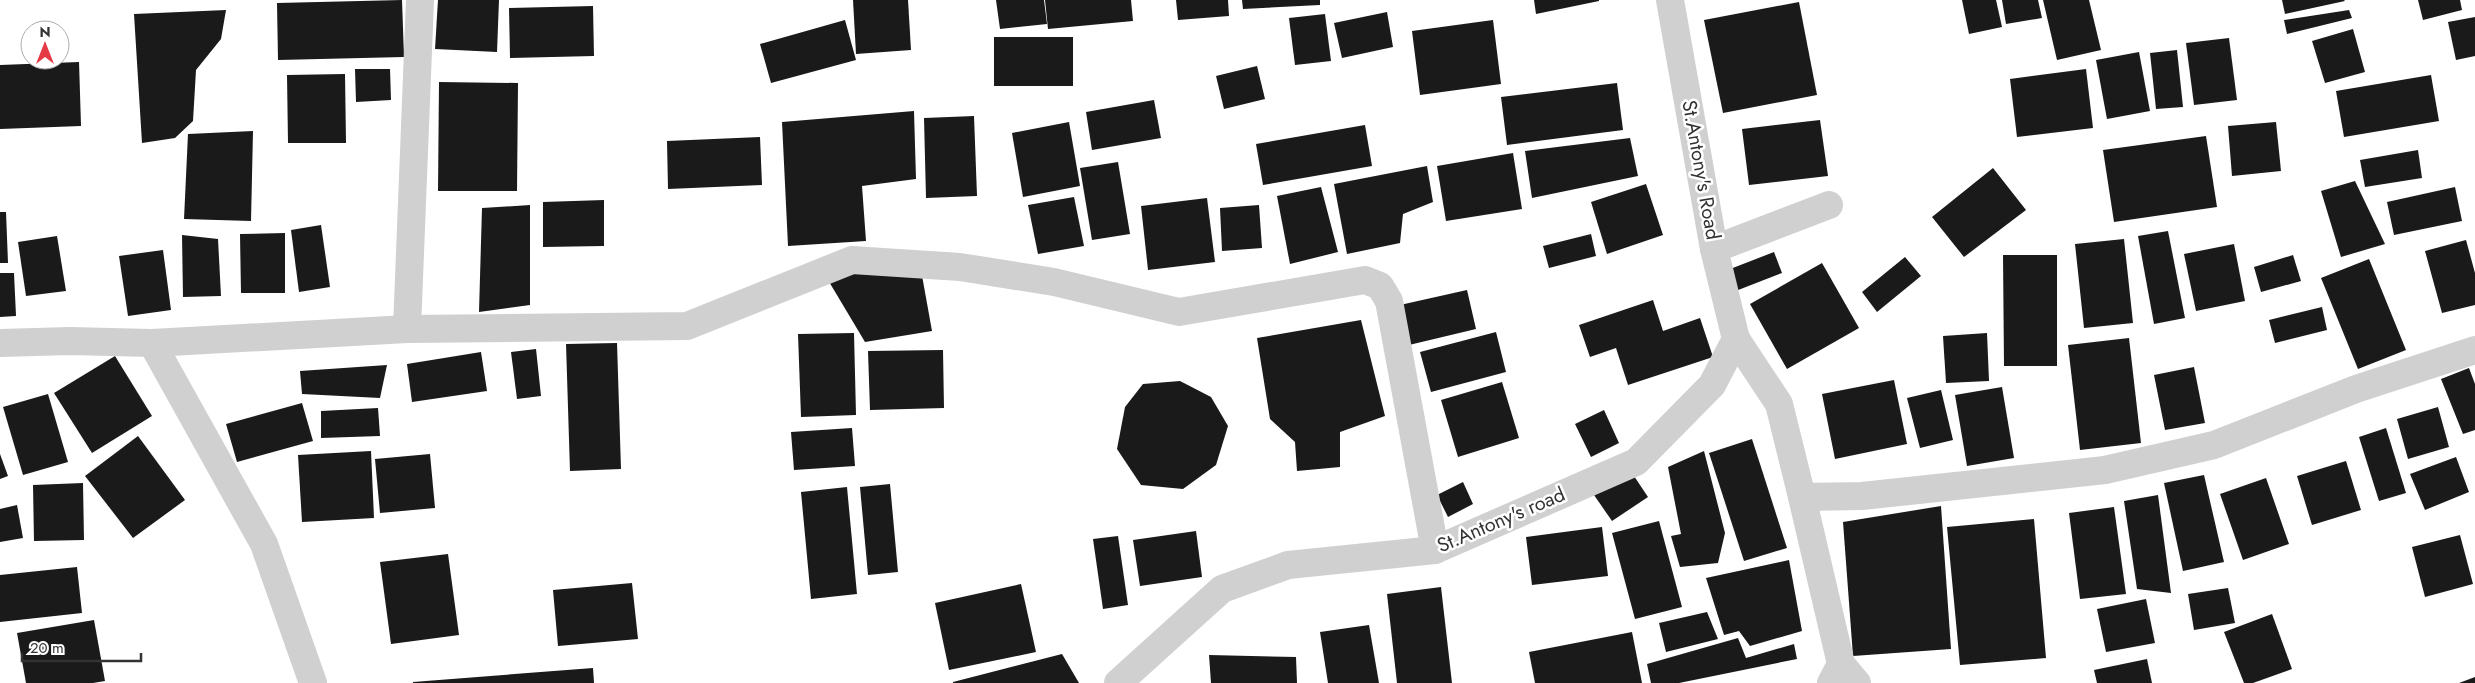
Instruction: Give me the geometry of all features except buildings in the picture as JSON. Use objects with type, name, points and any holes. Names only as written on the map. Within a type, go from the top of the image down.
[{"type":"street","points":[[407,329],[420,0]]},
{"type":"street","name":"St.Antony's Road","points":[[1670,0],[1714,249],[1829,205]]},
{"type":"street","name":"St.Antony's road","points":[[1118,683],[1222,589],[1288,565],[1435,550],[1636,462],[1712,385],[1736,339],[1714,249]]},
{"type":"street","points":[[0,343],[70,341],[152,343],[407,329],[687,326],[852,260],[960,267],[1054,282],[1179,312],[1365,280],[1380,286],[1390,301],[1435,550]]},
{"type":"street","points":[[1736,339],[1779,404],[1843,677]]},
{"type":"street","points":[[152,343],[264,544],[314,683]]},
{"type":"street","points":[[1802,497],[1862,496],[2105,470],[2214,445],[2356,389],[2475,350]]}]
